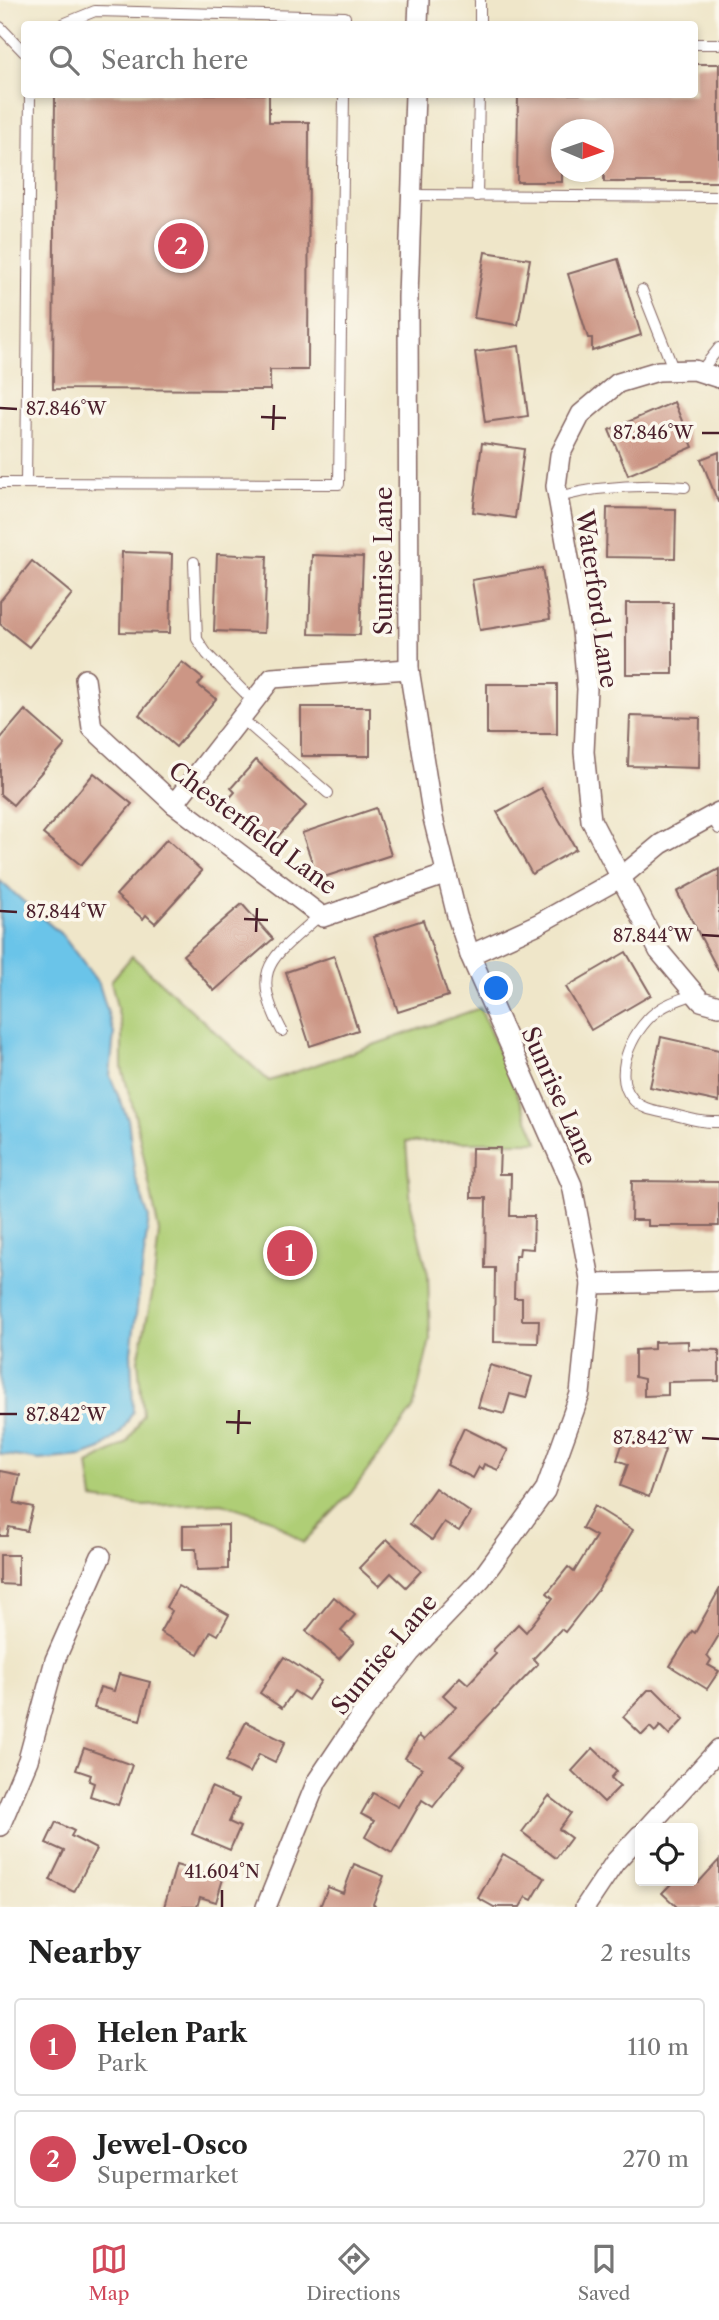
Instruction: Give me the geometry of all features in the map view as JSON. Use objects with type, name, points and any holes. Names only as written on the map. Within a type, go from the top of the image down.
[{"type":"street","points":[[418,21],[419,0]]},
{"type":"street","name":"Sunrise Lane","points":[[266,1907],[317,1781],[364,1711],[410,1653],[481,1579],[545,1491],[580,1394],[591,1284],[572,1185],[470,955],[433,818],[409,668],[408,297],[415,98]]},
{"type":"street","points":[[674,370],[700,372],[719,378]]},
{"type":"street","name":"Waterford Lane","points":[[674,370],[658,371],[618,383],[581,414],[560,455],[556,486],[582,631],[587,689],[584,752],[591,820],[659,951],[695,993]]},
{"type":"street","points":[[174,804],[272,678],[409,668]]},
{"type":"street","name":"Chesterfield Lane","points":[[85,679],[92,728],[174,804],[320,915],[447,874]]},
{"type":"street","points":[[470,955],[538,924],[620,878],[661,844],[716,819]]},
{"type":"street","points":[[695,993],[701,1001],[719,1006]]},
{"type":"street","points":[[591,1284],[719,1281]]},
{"type":"street","points":[[0,1826],[29,1760],[55,1660],[101,1556]]},
{"type":"street","points":[[652,1823],[719,1749]]},
{"type":"street","points":[[585,1907],[615,1862],[635,1840]]},
{"type":"lane","points":[[480,0],[480,21]]},
{"type":"lane","points":[[70,21],[94,11],[345,17],[345,21]]},
{"type":"lane","points":[[0,27],[21,44]]},
{"type":"lane","points":[[698,44],[719,44]]},
{"type":"lane","points":[[26,484],[30,98]]},
{"type":"lane","points":[[0,483],[339,484],[344,98]]},
{"type":"lane","points":[[477,196],[479,98]]},
{"type":"lane","points":[[411,195],[719,197]]},
{"type":"lane","points":[[642,290],[674,370]]},
{"type":"lane","points":[[700,372],[719,348]]},
{"type":"lane","points":[[558,497],[584,490],[649,484],[685,487]]},
{"type":"lane","points":[[194,562],[197,639],[207,654],[254,702]]},
{"type":"lane","points":[[241,719],[328,793]]},
{"type":"lane","points":[[282,1031],[269,1006],[264,977],[275,958],[320,915]]},
{"type":"lane","points":[[695,993],[660,1008],[641,1026],[630,1043],[625,1073],[626,1090],[633,1101],[646,1108],[707,1123],[719,1122]]},
{"type":"green space","points":[[132,956],[269,1081],[480,1008],[538,1142],[406,1142],[411,1205],[428,1274],[430,1340],[413,1409],[351,1493],[303,1543],[271,1519],[222,1503],[143,1506],[93,1499],[88,1464],[127,1443],[143,1415],[138,1360],[153,1290],[159,1232],[135,1115],[122,1068],[122,1029],[111,981]]},
{"type":"water","points":[[0,881],[62,935],[99,984],[114,1033],[110,1076],[128,1119],[135,1176],[149,1218],[131,1352],[133,1412],[121,1432],[101,1449],[82,1456],[39,1460],[0,1454]]},
{"type":"building","points":[[698,64],[719,64],[719,182],[614,182],[614,119],[551,119],[551,182],[517,182],[518,98],[698,98]]},
{"type":"building","points":[[55,98],[269,98],[269,122],[309,122],[308,370],[270,370],[270,390],[53,389]]},
{"type":"building","points":[[485,252],[530,259],[518,325],[474,318]]},
{"type":"building","points":[[618,259],[641,335],[592,351],[592,338],[588,338],[568,274]]},
{"type":"building","points":[[519,346],[528,416],[485,422],[475,352]]},
{"type":"building","points":[[674,402],[693,447],[628,475],[609,430]]},
{"type":"building","points":[[482,443],[524,449],[515,518],[473,512]]},
{"type":"building","points":[[719,452],[719,502],[718,502],[701,459]]},
{"type":"building","points":[[607,508],[676,509],[675,558],[606,557]]},
{"type":"building","points":[[122,552],[172,554],[170,633],[120,632]]},
{"type":"building","points":[[217,554],[267,556],[264,633],[214,631]]},
{"type":"building","points":[[312,555],[363,557],[360,635],[309,634]]},
{"type":"building","points":[[32,561],[72,594],[29,647],[0,624],[0,601]]},
{"type":"building","points":[[542,568],[550,619],[480,630],[472,580]]},
{"type":"building","points":[[626,603],[673,603],[673,674],[626,674]]},
{"type":"building","points":[[182,662],[203,679],[198,685],[216,699],[176,747],[139,715]]},
{"type":"building","points":[[487,684],[557,684],[557,734],[487,734]]},
{"type":"building","points":[[301,707],[370,707],[370,756],[301,756]]},
{"type":"building","points":[[25,710],[65,745],[13,805],[0,794],[0,739]]},
{"type":"building","points":[[630,716],[700,718],[699,768],[628,766]]},
{"type":"building","points":[[256,760],[306,806],[271,844],[226,802],[235,792],[231,788]]},
{"type":"building","points":[[94,773],[132,804],[81,865],[43,834]]},
{"type":"building","points":[[541,788],[576,849],[532,874],[497,812]]},
{"type":"building","points":[[376,808],[391,855],[318,879],[302,833]]},
{"type":"building","points":[[167,839],[202,871],[155,923],[146,915],[143,919],[116,895]]},
{"type":"building","points":[[719,869],[719,972],[677,892]]},
{"type":"building","points":[[242,904],[273,939],[214,991],[183,955]]},
{"type":"building","points":[[423,920],[448,996],[398,1012],[374,936]]},
{"type":"building","points":[[626,952],[651,995],[591,1030],[566,987]]},
{"type":"building","points":[[334,956],[358,1030],[310,1046],[286,972]]},
{"type":"building","points":[[661,1037],[719,1050],[719,1102],[650,1087]]},
{"type":"building","points":[[472,1148],[500,1148],[499,1174],[511,1174],[510,1216],[534,1216],[533,1249],[520,1248],[519,1256],[515,1256],[514,1298],[522,1298],[522,1320],[539,1320],[538,1343],[494,1342],[495,1268],[485,1268],[486,1198],[471,1198]]},
{"type":"building","points":[[632,1181],[719,1182],[719,1226],[648,1226],[648,1220],[631,1220]]},
{"type":"building","points":[[688,1341],[688,1349],[719,1350],[719,1381],[668,1382],[668,1395],[644,1396],[644,1379],[635,1377],[635,1350],[654,1349],[654,1342]]},
{"type":"building","points":[[490,1365],[532,1377],[526,1398],[510,1394],[504,1414],[478,1407]]},
{"type":"building","points":[[464,1428],[508,1450],[498,1470],[484,1464],[473,1478],[447,1465]]},
{"type":"building","points":[[625,1436],[665,1450],[649,1497],[620,1486],[628,1464],[617,1460]]},
{"type":"building","points":[[0,1471],[20,1475],[14,1503],[33,1507],[27,1531],[9,1527],[7,1536],[0,1536]]},
{"type":"building","points":[[435,1488],[471,1513],[459,1531],[444,1522],[432,1540],[410,1524]]},
{"type":"building","points":[[594,1506],[633,1530],[598,1590],[565,1632],[561,1629],[533,1659],[538,1664],[450,1756],[465,1765],[433,1807],[422,1800],[392,1853],[365,1837],[374,1821],[361,1814],[373,1793],[398,1807],[422,1768],[405,1758],[419,1736],[424,1740],[456,1707],[443,1695],[460,1677],[468,1684],[496,1654],[493,1650],[518,1624],[526,1632],[553,1598],[547,1593],[568,1567],[574,1572],[596,1536],[582,1528]]},
{"type":"building","points":[[228,1525],[228,1569],[197,1570],[196,1549],[183,1549],[183,1526]]},
{"type":"building","points":[[387,1539],[421,1571],[406,1587],[391,1573],[379,1586],[359,1568]]},
{"type":"building","points":[[0,1555],[18,1555],[18,1585],[0,1584]]},
{"type":"building","points":[[178,1586],[229,1615],[218,1635],[211,1631],[198,1654],[160,1632],[172,1611],[166,1607]]},
{"type":"building","points":[[719,1590],[719,1635],[707,1655],[711,1660],[708,1665],[719,1671],[707,1689],[670,1666],[692,1631],[695,1633]]},
{"type":"building","points":[[334,1597],[355,1615],[341,1631],[354,1642],[339,1659],[306,1631]]},
{"type":"building","points":[[284,1657],[321,1681],[308,1700],[294,1691],[282,1708],[260,1693]]},
{"type":"building","points":[[119,1674],[150,1682],[140,1720],[94,1708],[100,1687],[114,1691]]},
{"type":"building","points":[[648,1690],[655,1690],[684,1719],[669,1735],[660,1726],[655,1732],[650,1727],[642,1735],[623,1717]]},
{"type":"building","points":[[246,1722],[285,1742],[275,1762],[259,1754],[250,1773],[226,1761]]},
{"type":"building","points":[[84,1748],[132,1765],[118,1805],[90,1796],[94,1783],[89,1781],[91,1775],[76,1770]]},
{"type":"building","points":[[593,1748],[617,1771],[611,1778],[620,1786],[604,1802],[572,1771]]},
{"type":"building","points":[[211,1787],[239,1799],[229,1822],[240,1827],[230,1850],[192,1834]]},
{"type":"building","points":[[549,1796],[571,1813],[559,1829],[571,1838],[556,1858],[522,1832]]},
{"type":"building","points":[[56,1822],[74,1831],[71,1836],[96,1849],[74,1892],[50,1880],[64,1851],[46,1843]]},
{"type":"building","points":[[503,1854],[545,1878],[532,1900],[526,1897],[520,1907],[494,1907],[478,1898]]},
{"type":"building","points":[[719,1860],[719,1907],[677,1907],[662,1893],[669,1886],[698,1886]]},
{"type":"building","points":[[354,1864],[384,1876],[373,1904],[376,1907],[320,1907],[328,1887],[343,1893]]},
{"type":"building","points":[[176,1865],[223,1879],[216,1902],[200,1897],[197,1907],[164,1907]]},
{"type":"place","name":"Jewel-Osco","points":[[181,246]]},
{"type":"place","name":"Helen Park","points":[[290,1253]]}]
